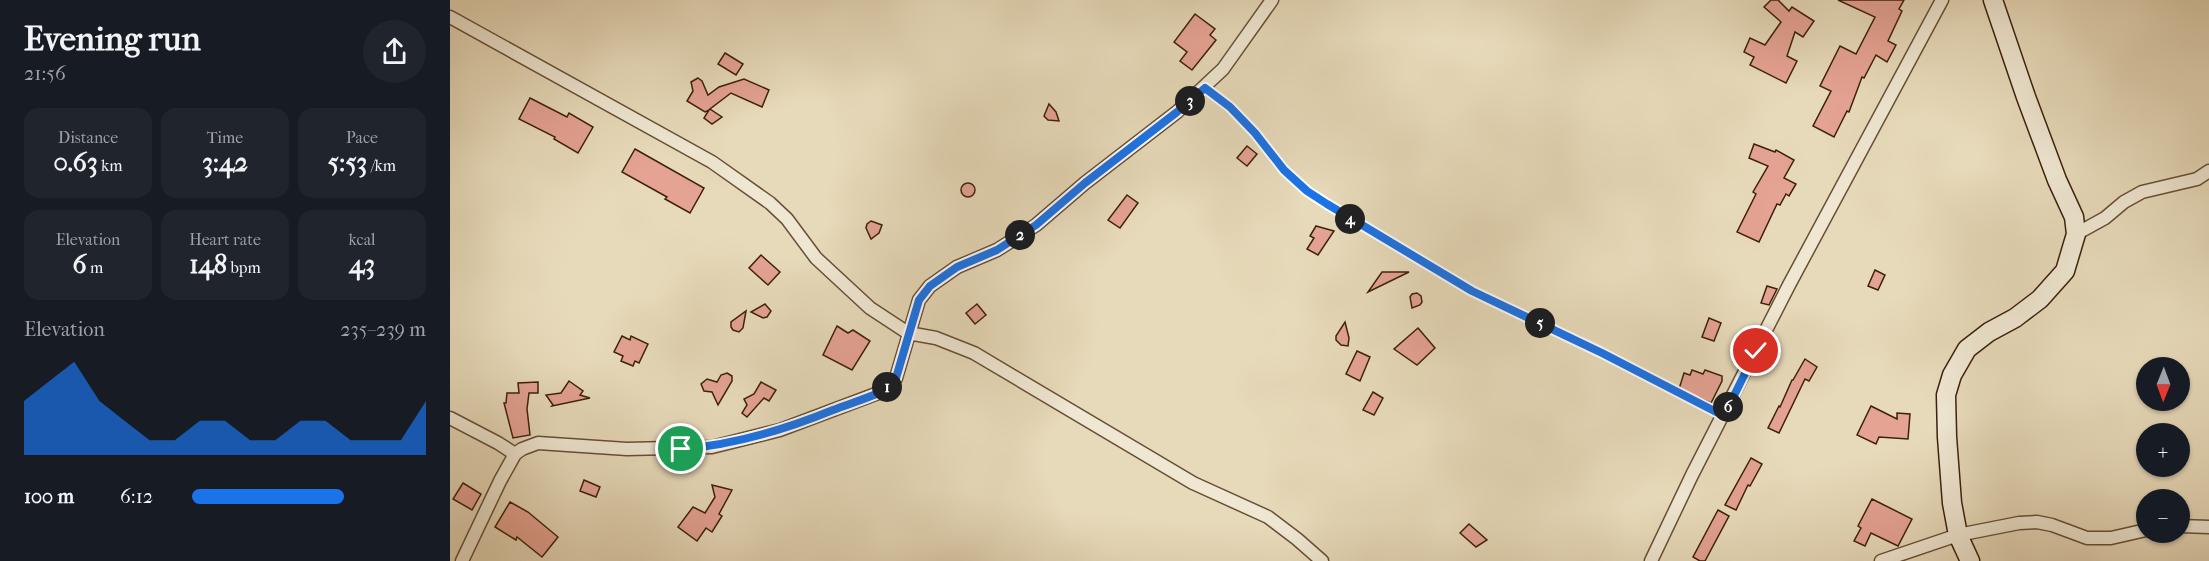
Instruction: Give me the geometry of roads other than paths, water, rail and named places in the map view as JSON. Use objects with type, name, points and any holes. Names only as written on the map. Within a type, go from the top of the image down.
[{"type":"street","points":[[462,561],[485,509],[515,454],[522,448],[538,443],[627,449],[712,447],[769,433],[861,400],[891,385],[896,378],[919,300],[930,286],[957,267],[997,250],[1036,225],[1085,183],[1177,112],[1223,69],[1272,0]]},
{"type":"street","points":[[1651,561],[1789,285],[1942,0]]},
{"type":"street","points":[[1970,561],[1958,535],[1952,503],[1946,396],[1952,375],[1967,349],[2040,299],[2065,271],[2076,234],[2074,217],[2057,180],[2026,97],[1993,0]]},
{"type":"street","points":[[450,17],[678,143],[747,186],[787,219],[816,258],[870,308],[908,333],[953,343],[974,353],[1193,483],[1268,517],[1322,561]]},
{"type":"street","points":[[2076,234],[2142,192],[2203,180],[2209,171]]},
{"type":"street","points":[[450,418],[498,442],[515,454]]},
{"type":"street","points":[[1881,561],[1958,535],[2037,522],[2087,538],[2110,538],[2136,532]]},
{"type":"street","points":[[2190,526],[2209,527]]}]
